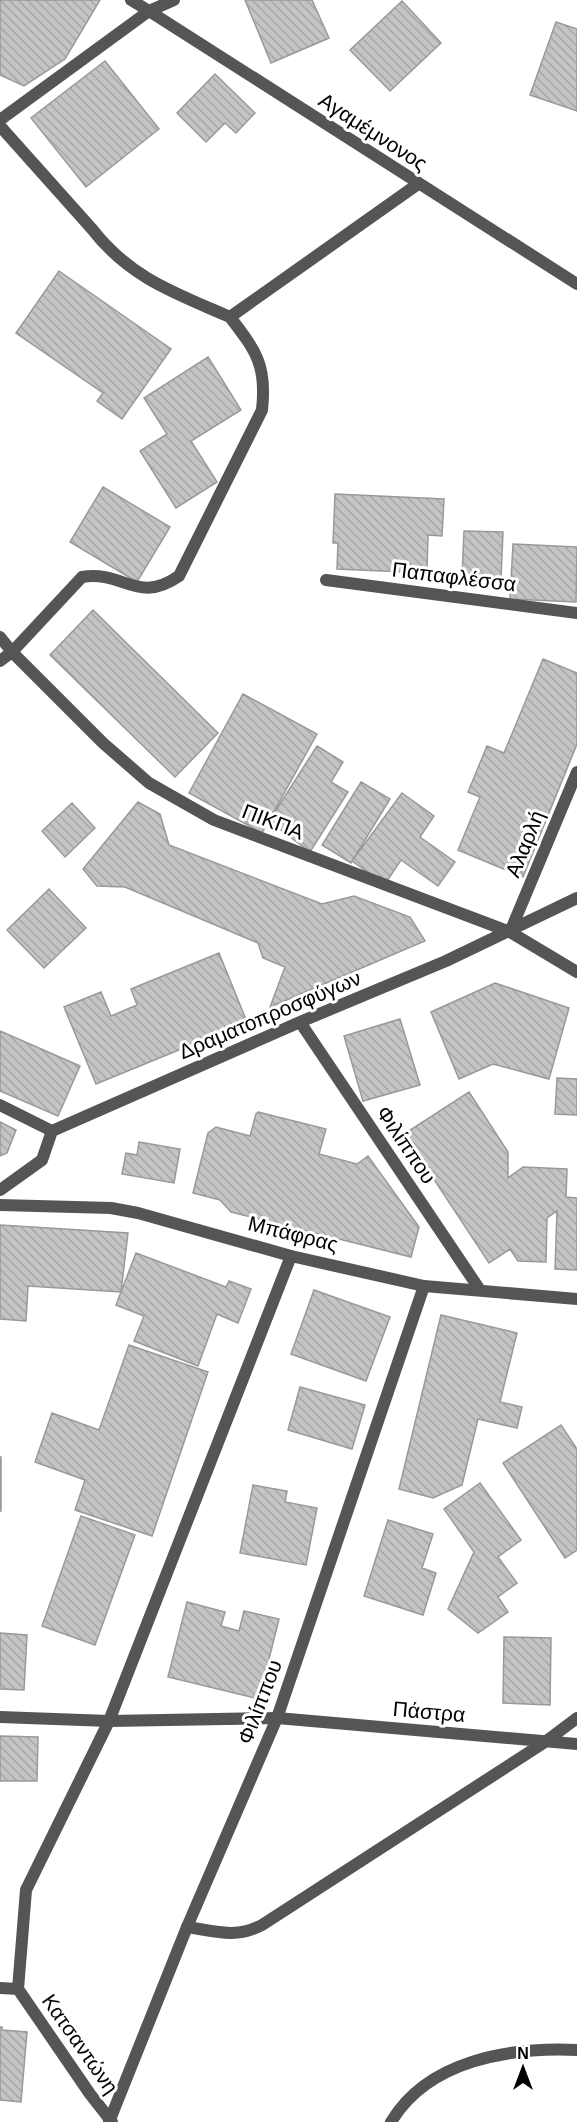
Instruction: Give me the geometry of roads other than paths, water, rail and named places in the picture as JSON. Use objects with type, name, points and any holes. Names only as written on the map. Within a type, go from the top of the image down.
[{"type":"street","name":"Αγαμέμνονος","points":[[131,0],[577,284]]},
{"type":"street","points":[[0,120],[149,11],[174,0]]},
{"type":"street","points":[[0,126],[106,247],[122,262],[157,285],[230,317],[254,350],[261,368],[264,389],[262,410],[179,576],[167,584],[153,588],[138,588],[112,578],[96,575],[82,577],[12,652],[0,661]]},
{"type":"street","points":[[230,317],[418,184]]},
{"type":"street","name":"Παπαφλέσσα","points":[[326,580],[577,613]]},
{"type":"street","name":"ΠΙΚΠΑ","points":[[0,637],[12,652],[103,743],[149,783],[214,820],[510,932],[577,972]]},
{"type":"street","name":"Αλαρλή","points":[[510,932],[577,772]]},
{"type":"street","name":"Δραματοπροσφύγων","points":[[52,1131],[300,1022],[447,961],[577,898]]},
{"type":"street","name":"Φιλίππου","points":[[300,1022],[480,1290]]},
{"type":"street","points":[[0,1106],[52,1131],[42,1160],[0,1190]]},
{"type":"street","name":"Μπάφρας","points":[[0,1205],[111,1208],[138,1213],[291,1256],[424,1286],[577,1299]]},
{"type":"street","points":[[0,1988],[18,1989],[26,1890],[109,1721],[291,1256]]},
{"type":"street","name":"Φιλίππου","points":[[110,2121],[187,1927],[277,1718],[424,1286]]},
{"type":"street","points":[[0,1717],[109,1721]]},
{"type":"street","name":"Πάστρα","points":[[109,1721],[277,1718],[577,1744]]},
{"type":"street","points":[[187,1927],[236,1935],[249,1932],[545,1742],[577,1718]]},
{"type":"street","name":"Κατσαντώνη","points":[[18,1989],[110,2121]]},
{"type":"street","points":[[391,2122],[411,2096],[465,2063],[543,2048],[577,2050]]}]
